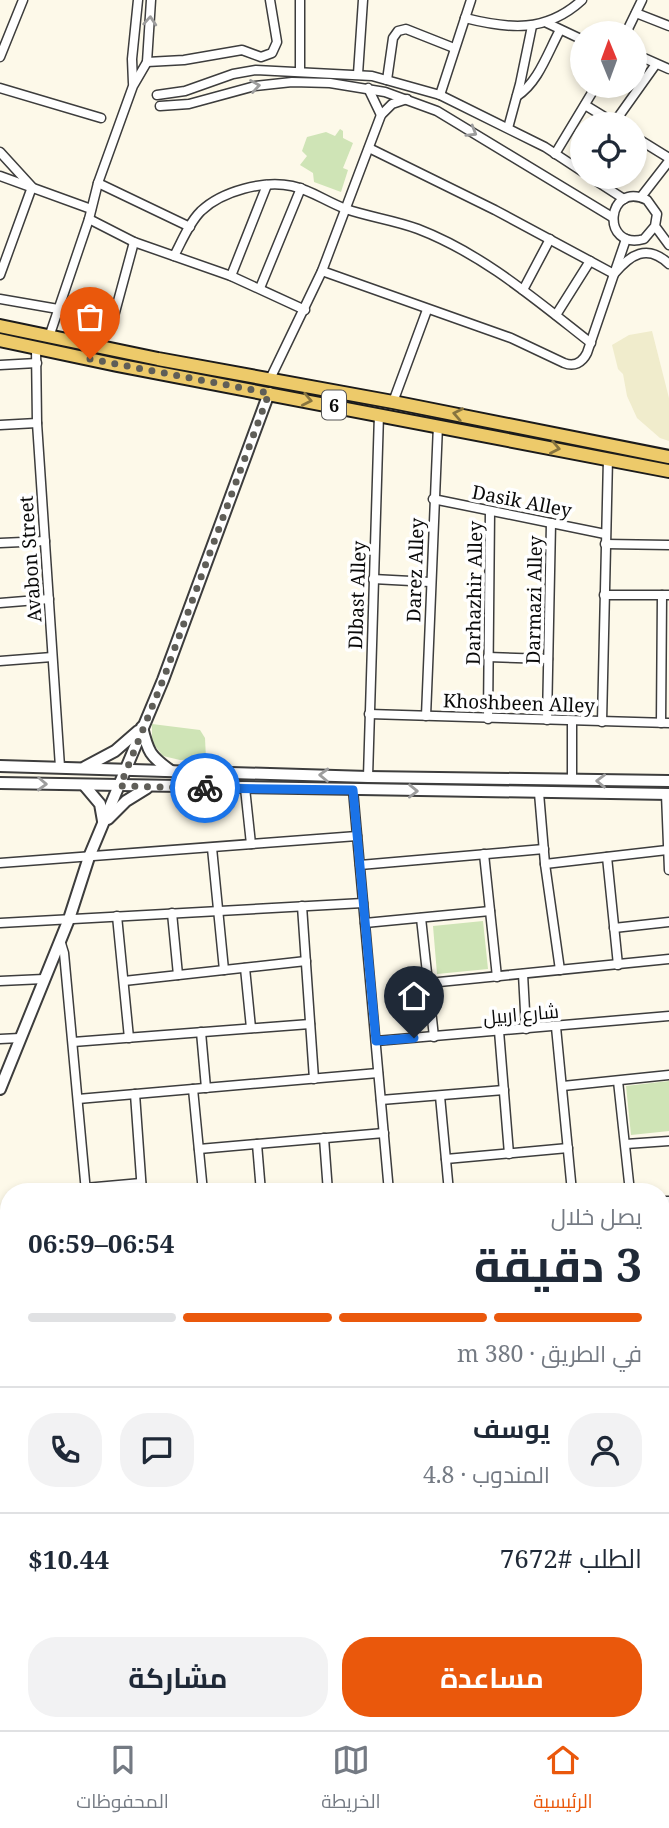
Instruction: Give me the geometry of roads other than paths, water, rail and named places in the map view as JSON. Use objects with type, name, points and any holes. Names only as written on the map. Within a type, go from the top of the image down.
[{"type":"main road","name":"6","points":[[0,326],[669,457]]},
{"type":"main road","name":"6","points":[[0,340],[669,471]]},
{"type":"main road","points":[[489,435],[492,421]]},
{"type":"main road","points":[[514,440],[516,426]]},
{"type":"street","points":[[0,57],[23,0]]},
{"type":"street","points":[[133,86],[132,59],[138,0]]},
{"type":"street","points":[[49,337],[89,219],[98,183],[133,86],[147,62],[151,0]]},
{"type":"street","points":[[147,62],[184,60],[242,50],[261,57],[267,56],[276,48],[277,41],[270,0]]},
{"type":"street","points":[[300,0],[300,71]]},
{"type":"street","points":[[358,74],[363,0]]},
{"type":"street","points":[[440,95],[471,0]]},
{"type":"street","points":[[465,18],[492,24],[532,26],[561,16],[582,0]]},
{"type":"street","points":[[632,21],[642,0]]},
{"type":"street","points":[[636,13],[669,26]]},
{"type":"street","points":[[547,23],[570,34]]},
{"type":"street","points":[[508,128],[532,26]]},
{"type":"street","points":[[387,80],[393,38],[398,31],[410,30],[454,48]]},
{"type":"street","points":[[517,96],[534,80],[560,30]]},
{"type":"street","points":[[648,60],[669,69]]},
{"type":"street","points":[[623,112],[656,64]]},
{"type":"street","points":[[157,95],[185,91],[233,74],[256,70],[358,74],[440,95],[508,128],[570,164]]},
{"type":"street","points":[[160,106],[189,104],[236,89],[274,83],[311,82],[368,88],[436,111],[612,217]]},
{"type":"street","points":[[0,88],[101,118]]},
{"type":"street","points":[[368,88],[382,115]]},
{"type":"street","points":[[185,91],[189,104]]},
{"type":"street","points":[[555,154],[589,98]]},
{"type":"street","points":[[270,379],[322,271],[382,115],[392,104],[407,99]]},
{"type":"street","points":[[585,105],[596,112]]},
{"type":"street","points":[[647,145],[669,159],[641,197],[624,199],[616,206],[612,217],[616,230],[626,239],[644,239],[655,226]]},
{"type":"street","points":[[369,148],[614,274]]},
{"type":"street","points":[[0,152],[32,187]]},
{"type":"street","points":[[0,176],[91,209]]},
{"type":"street","points":[[98,183],[190,227]]},
{"type":"street","points":[[231,276],[267,185]]},
{"type":"street","points":[[174,256],[201,211],[216,200],[267,185],[301,188],[346,209],[396,221],[441,239],[506,276],[591,342]]},
{"type":"street","points":[[0,275],[32,187]]},
{"type":"street","points":[[260,288],[301,188]]},
{"type":"street","points":[[609,189],[624,199]]},
{"type":"street","points":[[641,197],[654,209],[655,226],[669,246]]},
{"type":"street","points":[[89,219],[134,242],[231,276],[305,310]]},
{"type":"street","points":[[523,290],[550,239]]},
{"type":"street","points":[[322,271],[522,342],[568,365],[582,361],[591,342],[626,239]]},
{"type":"street","points":[[114,316],[134,242]]},
{"type":"street","points":[[614,274],[627,259],[642,253],[659,256],[669,264]]},
{"type":"street","points":[[555,315],[590,261]]},
{"type":"street","points":[[0,299],[58,309]]},
{"type":"street","points":[[393,402],[427,310]]},
{"type":"street","name":"Avabon Street","points":[[36,348],[37,423],[60,767]]},
{"type":"street","points":[[0,365],[37,363]]},
{"type":"street","points":[[0,1089],[69,919],[89,857],[167,668],[269,393]]},
{"type":"street","name":"Dlbast Alley","points":[[368,777],[379,414]]},
{"type":"street","points":[[0,425],[37,423]]},
{"type":"street","name":"Darez Alley","points":[[426,716],[438,425]]},
{"type":"street","points":[[602,722],[608,458]]},
{"type":"street","name":"Dasik Alley","points":[[433,499],[605,534]]},
{"type":"street","name":"Darhazhir Alley","points":[[488,719],[491,511]]},
{"type":"street","name":"Darmazi Alley","points":[[547,720],[551,523]]},
{"type":"street","points":[[0,543],[45,541]]},
{"type":"street","points":[[605,544],[669,545]]},
{"type":"street","points":[[373,579],[430,582]]},
{"type":"street","points":[[604,595],[666,595],[665,723]]},
{"type":"street","points":[[0,603],[49,599]]},
{"type":"street","points":[[0,661],[52,657]]},
{"type":"street","points":[[488,657],[548,659]]},
{"type":"street","name":"Khoshbeen Alley","points":[[369,714],[665,723]]},
{"type":"street","points":[[572,721],[572,780]]},
{"type":"street","points":[[83,768],[127,743],[142,727]]},
{"type":"street","points":[[142,727],[148,751],[171,771]]},
{"type":"street","points":[[0,766],[368,777],[669,781]]},
{"type":"street","points":[[0,783],[667,794],[669,870]]},
{"type":"street","points":[[84,785],[100,804],[103,824]]},
{"type":"street","points":[[103,824],[126,802],[149,787]]},
{"type":"street","points":[[245,788],[251,844]]},
{"type":"street","points":[[353,790],[388,1183]]},
{"type":"street","points":[[539,793],[545,864],[560,970]]},
{"type":"street","points":[[0,863],[357,836]]},
{"type":"street","points":[[212,848],[224,970]]},
{"type":"street","points":[[360,865],[544,849]]},
{"type":"street","points":[[545,864],[667,850]]},
{"type":"street","points":[[484,854],[497,977]]},
{"type":"street","points":[[607,857],[618,965]]},
{"type":"street","points":[[0,923],[363,903]]},
{"type":"street","points":[[302,906],[314,1079]]},
{"type":"street","points":[[365,923],[490,911]]},
{"type":"street","points":[[172,913],[178,975]]},
{"type":"street","points":[[117,916],[129,1038]]},
{"type":"street","points":[[421,918],[434,1037]]},
{"type":"street","points":[[614,928],[669,922]]},
{"type":"street","points":[[60,940],[64,953],[85,1183]]},
{"type":"street","points":[[429,983],[669,959]]},
{"type":"street","points":[[124,981],[306,961]]},
{"type":"street","points":[[245,968],[251,1028]]},
{"type":"street","points":[[523,974],[526,1029]]},
{"type":"street","points":[[0,981],[44,979]]},
{"type":"street","name":"شارع اربيل","points":[[376,1041],[669,1016]]},
{"type":"street","points":[[73,1042],[310,1024]]},
{"type":"street","points":[[556,1027],[571,1183]]},
{"type":"street","points":[[201,1031],[206,1088]]},
{"type":"street","points":[[499,1031],[509,1154]]},
{"type":"street","points":[[0,1039],[20,1038]]},
{"type":"street","points":[[78,1099],[378,1073]]},
{"type":"street","points":[[563,1086],[669,1076]]},
{"type":"street","points":[[618,1081],[629,1183]]},
{"type":"street","points":[[193,1089],[202,1183]]},
{"type":"street","points":[[381,1100],[504,1090]]},
{"type":"street","points":[[135,1094],[141,1183]]},
{"type":"street","points":[[440,1096],[448,1183]]},
{"type":"street","points":[[199,1149],[384,1133]]},
{"type":"street","points":[[324,1138],[327,1183]]},
{"type":"street","points":[[626,1144],[669,1141]]},
{"type":"street","points":[[257,1143],[260,1183]]},
{"type":"street","points":[[446,1159],[568,1148]]}]
